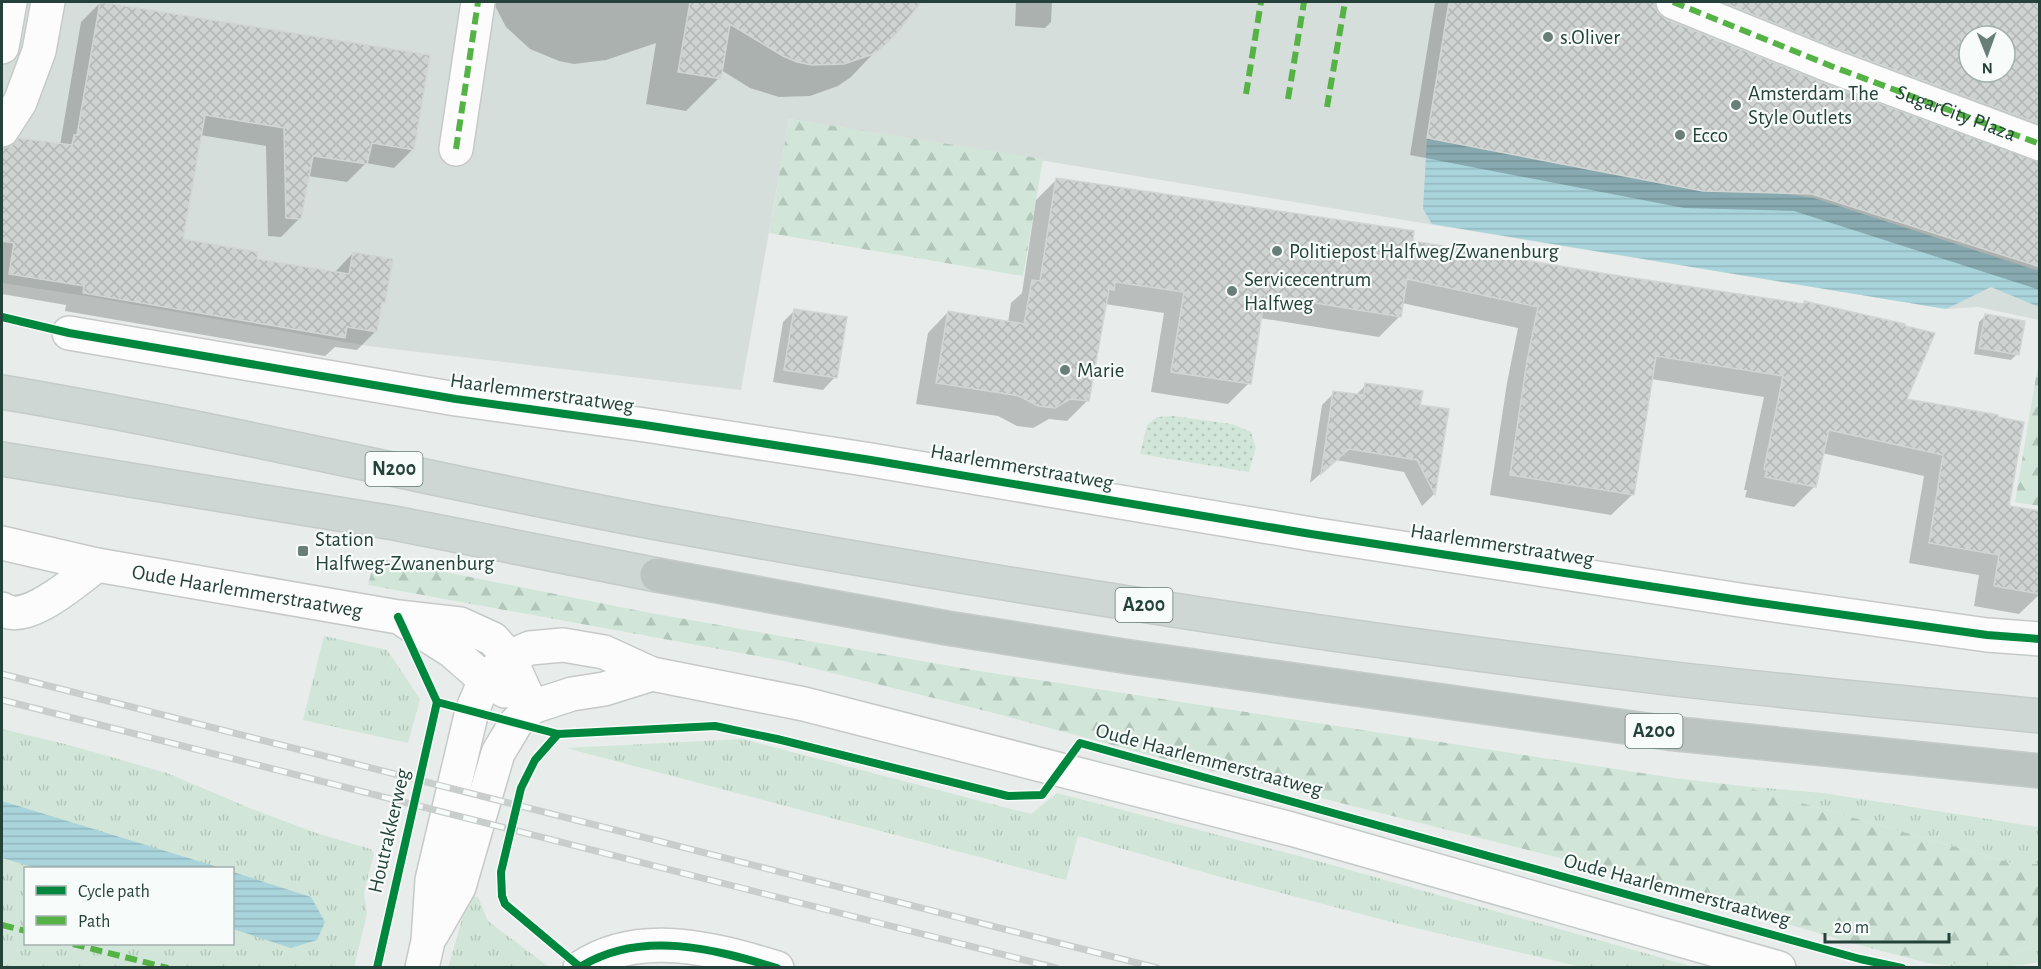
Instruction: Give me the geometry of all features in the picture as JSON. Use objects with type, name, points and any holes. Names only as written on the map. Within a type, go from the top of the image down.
[{"type":"highway","name":"A200","points":[[657,575],[947,628],[1130,657],[1668,733],[2040,771]]},
{"type":"main road","name":"N200","points":[[2,392],[328,454],[490,490],[662,524],[804,548]]},
{"type":"main road","name":"N200","points":[[2,459],[394,523],[657,575]]},
{"type":"main road","name":"A200","points":[[804,548],[1190,613],[1497,656],[1659,677],[2040,716]]},
{"type":"street","points":[[2,47],[10,2]]},
{"type":"street","points":[[2,130],[20,102],[39,51],[48,2]]},
{"type":"street","points":[[456,149],[478,2]]},
{"type":"street","name":"SugarCity Plaza","points":[[1672,2],[1831,66],[2040,144]]},
{"type":"street","name":"Haarlemmerstraatweg","points":[[69,333],[444,398],[860,458],[1311,534],[1987,635],[2040,639]]},
{"type":"street","name":"Oude Haarlemmerstraatweg","points":[[2,543],[97,565],[399,617],[460,624],[493,639],[509,657],[532,707]]},
{"type":"street","points":[[2,609],[6,612],[23,611],[41,606],[97,565]]},
{"type":"street","name":"Oude Haarlemmerstraatweg","points":[[399,617],[452,651],[485,680],[532,707]]},
{"type":"street","points":[[425,954],[432,879],[472,711],[485,680],[509,657],[530,648],[563,645],[604,652],[652,674],[804,704],[1073,771],[1291,829],[1779,968]]},
{"type":"street","points":[[425,954],[459,887],[498,753],[516,723],[532,707],[572,694],[604,689],[652,674]]},
{"type":"street","points":[[580,968],[596,957],[638,946],[686,945],[733,954],[777,968]]},
{"type":"shaded area","points":[[2,2],[2039,2],[2039,320],[1978,307],[1946,309],[789,119],[741,390],[368,346],[2,283]]},
{"type":"green space","points":[[789,119],[1043,159],[1023,276],[769,233]]},
{"type":"green space","points":[[2039,359],[2040,506],[2015,502]]},
{"type":"green space","points":[[1173,416],[1232,424],[1251,432],[1256,448],[1249,472],[1140,454],[1147,425],[1157,417]]},
{"type":"green space","points":[[375,558],[645,612],[973,670],[1674,778],[1742,786],[2015,864],[2039,864],[2039,943],[1987,964],[1928,963],[1855,944],[1580,863],[784,661],[368,585]]},
{"type":"green space","points":[[324,636],[387,650],[420,699],[408,743],[303,720]]},
{"type":"green space","points":[[2,729],[69,745],[167,773],[319,834],[371,849],[374,854],[364,892],[367,914],[354,967],[2,968]]},
{"type":"green space","points":[[742,739],[1031,814],[1057,793],[1307,858],[1694,967],[1581,967],[1399,924],[1217,876],[1078,836],[1066,880],[566,748]]},
{"type":"green space","points":[[1742,786],[1823,793],[2039,827],[2039,864],[2015,864]]},
{"type":"green space","points":[[469,895],[478,897],[488,921],[549,967],[448,968]]},
{"type":"green space","points":[[2039,943],[2039,962],[1984,967],[1928,963],[1987,964]]},
{"type":"water","points":[[1427,138],[1814,198],[2039,271],[2039,307],[1991,287],[1946,309],[1432,224],[1423,209]]},
{"type":"water","points":[[2,801],[218,867],[34,867],[2,858]]},
{"type":"water","points":[[234,872],[311,897],[325,922],[317,940],[291,948],[234,929]]},
{"type":"building","points":[[100,2],[430,55],[414,150],[372,143],[367,164],[313,156],[301,219],[286,218],[284,128],[205,115],[183,239],[258,252],[257,259],[349,274],[353,252],[393,259],[377,332],[347,327],[345,338],[83,293],[84,286],[9,274],[14,243],[2,241],[2,149],[11,146],[19,138],[72,145],[74,135],[77,135]]},
{"type":"building","points":[[690,2],[921,2],[885,45],[873,54],[844,64],[812,65],[797,62],[730,24],[721,79],[678,72]]},
{"type":"building","name":"Amsterdam The Style Outlets","points":[[1449,2],[1655,2],[1658,13],[1666,19],[1824,83],[2040,162],[2040,267],[1812,194],[1703,191],[1427,138]]},
{"type":"building","points":[[1722,2],[2040,2],[2040,124],[1838,49]]},
{"type":"building","points":[[1056,178],[1414,231],[1413,241],[1607,274],[1804,304],[1804,301],[1935,333],[1907,399],[1998,415],[1998,417],[2024,422],[2009,506],[2040,511],[2040,594],[1994,586],[1999,555],[1929,543],[1943,455],[1829,430],[1816,487],[1765,477],[1767,470],[1764,469],[1783,376],[1656,356],[1634,495],[1510,475],[1527,361],[1538,307],[1407,279],[1401,317],[1265,295],[1251,384],[1171,372],[1184,292],[1115,282],[1114,290],[1109,289],[1089,401],[1070,399],[1055,408],[1038,406],[1019,396],[936,383],[948,311],[1024,324],[1032,280],[1040,281]]},
{"type":"building","points":[[794,309],[847,317],[837,378],[784,370]]},
{"type":"building","points":[[1985,314],[2025,321],[2019,355],[1979,348]]},
{"type":"building","points":[[1365,383],[1423,391],[1420,405],[1449,409],[1435,495],[1417,460],[1349,449],[1321,474],[1333,391],[1364,395]]},
{"type":"railway","points":[[2,674],[1157,968]]},
{"type":"railway","points":[[2,700],[1056,968]]},
{"type":"marked path","points":[[456,149],[478,2]]},
{"type":"marked path","points":[[1246,94],[1261,2]]},
{"type":"marked path","points":[[1288,99],[1304,2]]},
{"type":"marked path","points":[[1327,107],[1345,2]]},
{"type":"marked path","points":[[1673,2],[1831,66],[2040,144]]},
{"type":"marked path","points":[[2,925],[24,930]]},
{"type":"marked path","points":[[77,945],[168,968]]},
{"type":"cycle path","points":[[2,317],[69,333],[456,399],[871,460],[1311,534],[1746,601],[1987,635],[2040,639]]},
{"type":"cycle path","points":[[398,617],[437,702],[558,734],[715,726],[1008,796],[1042,795],[1080,743],[1860,959],[1902,968]]},
{"type":"cycle path","name":"Houtrakkerweg","points":[[377,968],[437,702]]},
{"type":"cycle path","points":[[558,734],[535,760],[521,788],[501,872],[502,896],[505,904],[580,967]]},
{"type":"cycle path","points":[[580,967],[603,955],[628,948],[678,946],[728,954],[777,968]]},
{"type":"place","name":"s.Oliver","points":[[1548,37]]},
{"type":"place","name":"Amsterdam The Style Outlets","points":[[1736,105]]},
{"type":"place","name":"Ecco","points":[[1680,135]]},
{"type":"place","name":"Politiepost Halfweg/Zwanenburg","points":[[1277,251]]},
{"type":"place","name":"Servicecentrum Halfweg","points":[[1232,291]]},
{"type":"place","name":"Marie","points":[[1065,370]]},
{"type":"place","name":"Station Halfweg-Zwanenburg","points":[[303,551]]}]
